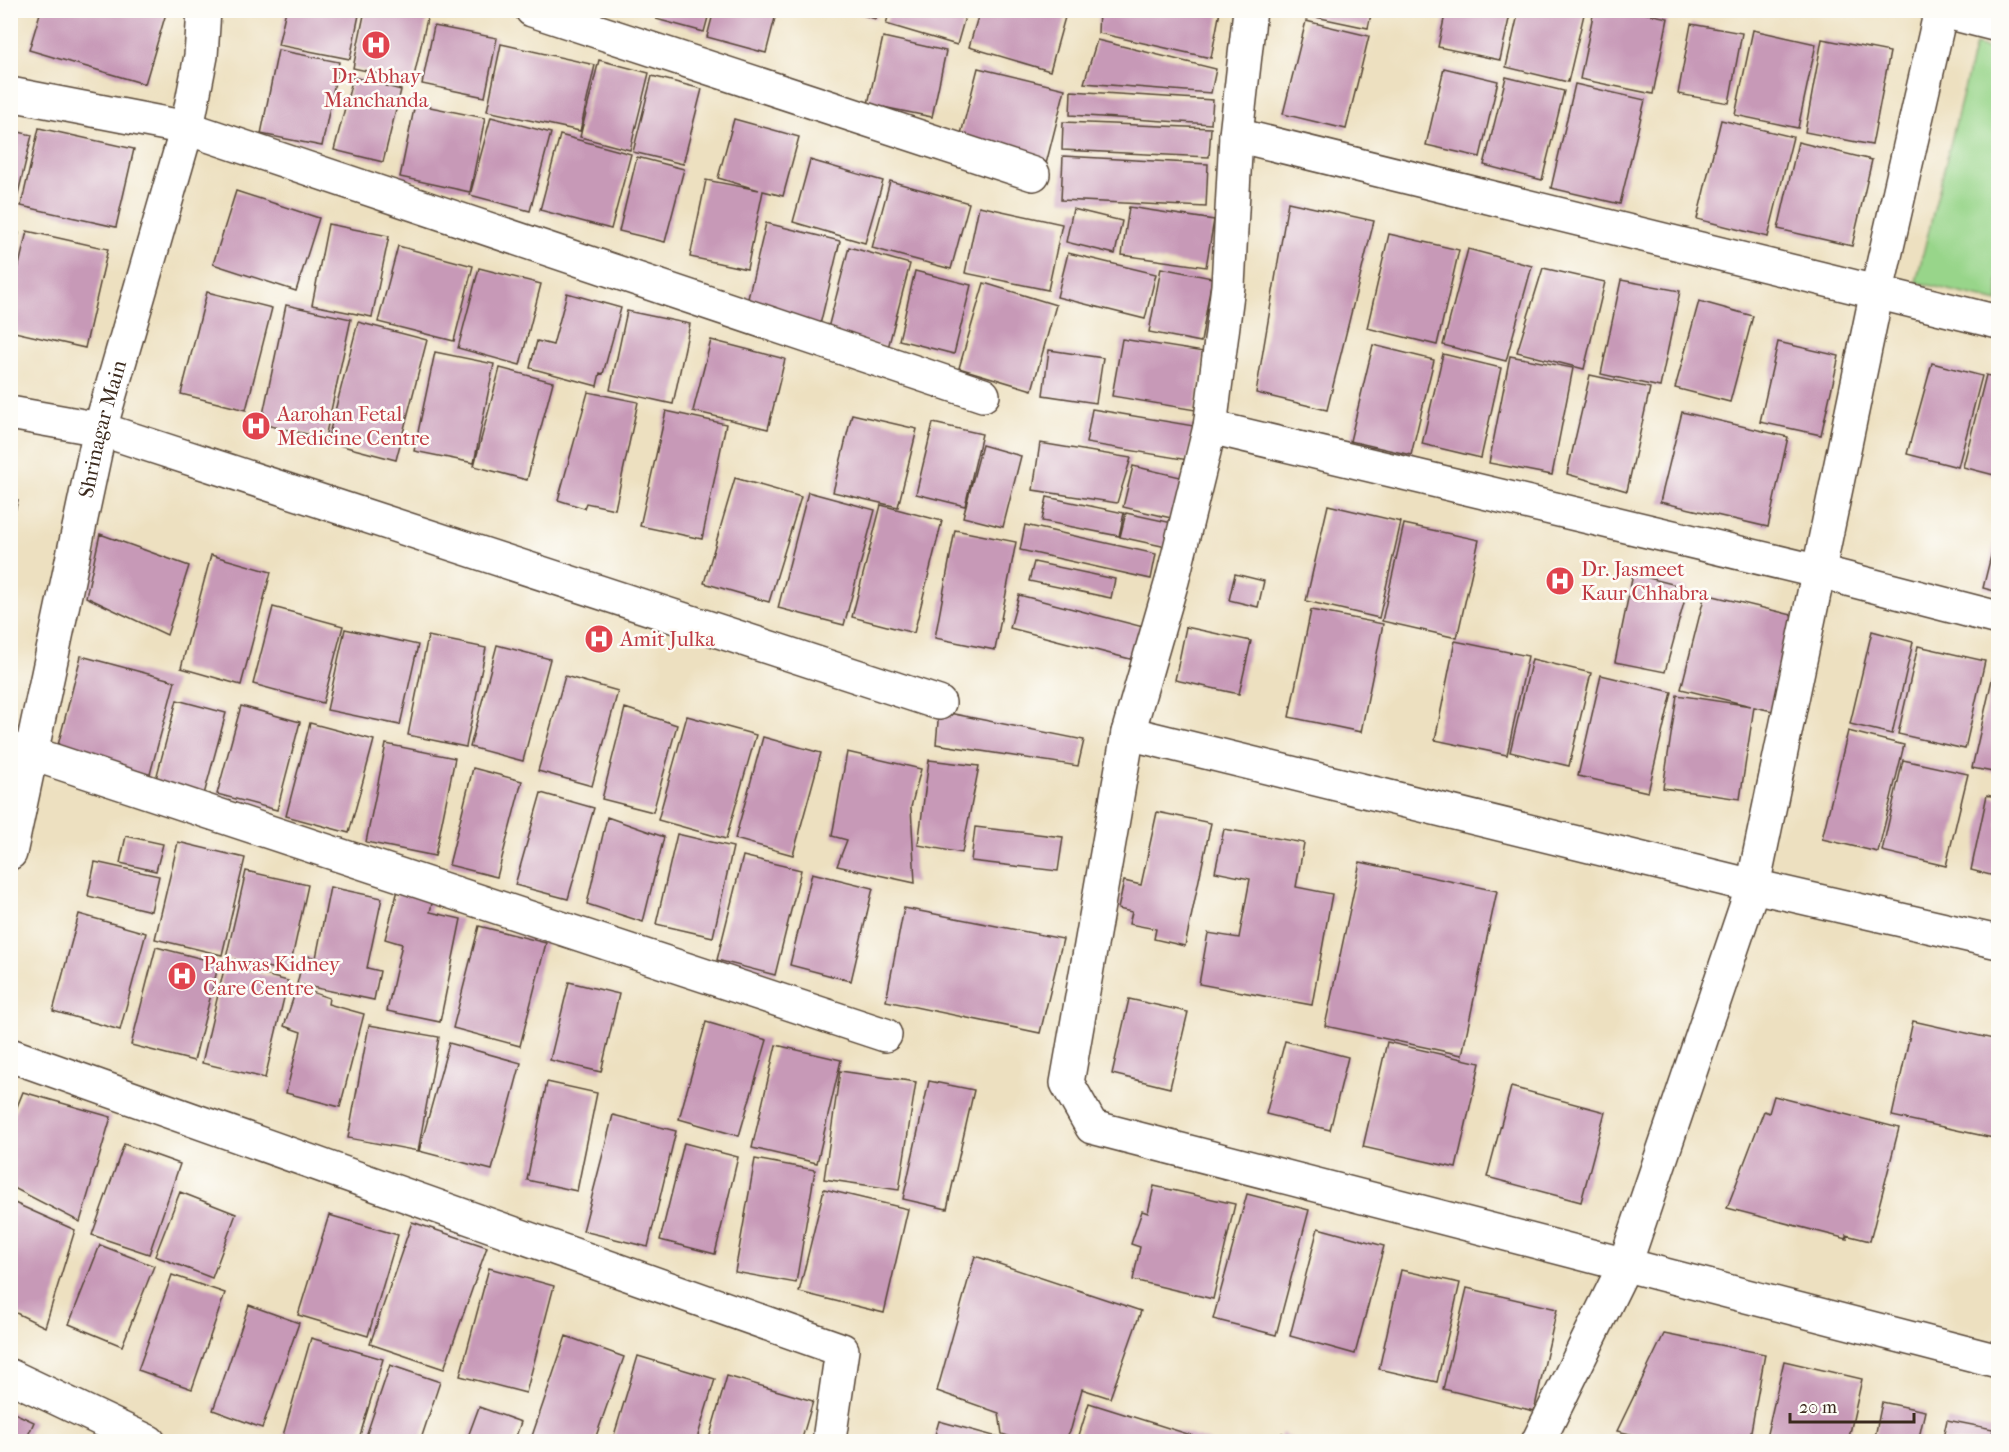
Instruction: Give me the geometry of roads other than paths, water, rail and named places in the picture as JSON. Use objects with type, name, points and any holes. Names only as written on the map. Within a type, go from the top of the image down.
[{"type":"street","name":"Shrinagar Main","points":[[10,853],[22,751],[100,429],[187,128],[201,56],[204,10]]},
{"type":"street","points":[[532,10],[1033,174]]},
{"type":"street","points":[[1250,10],[1236,135],[1228,286],[1210,427],[1172,581],[1128,733],[1067,1083],[1092,1127],[1624,1267],[1998,1361]]},
{"type":"street","points":[[1538,1442],[1624,1267],[1754,886],[1877,291],[1940,11],[1998,25]]},
{"type":"street","points":[[10,94],[187,128],[983,395]]},
{"type":"street","points":[[1236,135],[1998,322]]},
{"type":"street","points":[[10,413],[100,429],[939,702]]},
{"type":"street","points":[[1210,427],[1820,572],[1998,618]]},
{"type":"street","points":[[1128,733],[1754,886],[1998,942]]},
{"type":"street","points":[[22,751],[885,1035]]},
{"type":"street","points":[[10,1055],[842,1350],[830,1433]]},
{"type":"street","points":[[10,1376],[149,1442]]},
{"type":"place","name":"Dr. Abhay Manchanda","points":[[376,45]]},
{"type":"place","name":"Aarohan Fetal Medicine Centre","points":[[256,426]]},
{"type":"place","name":"Dr. Jasmeet Kaur Chhabra","points":[[1560,581]]},
{"type":"place","name":"Amit Julka","points":[[599,639]]},
{"type":"place","name":"Pahwas Kidney Care Centre","points":[[182,976]]}]
